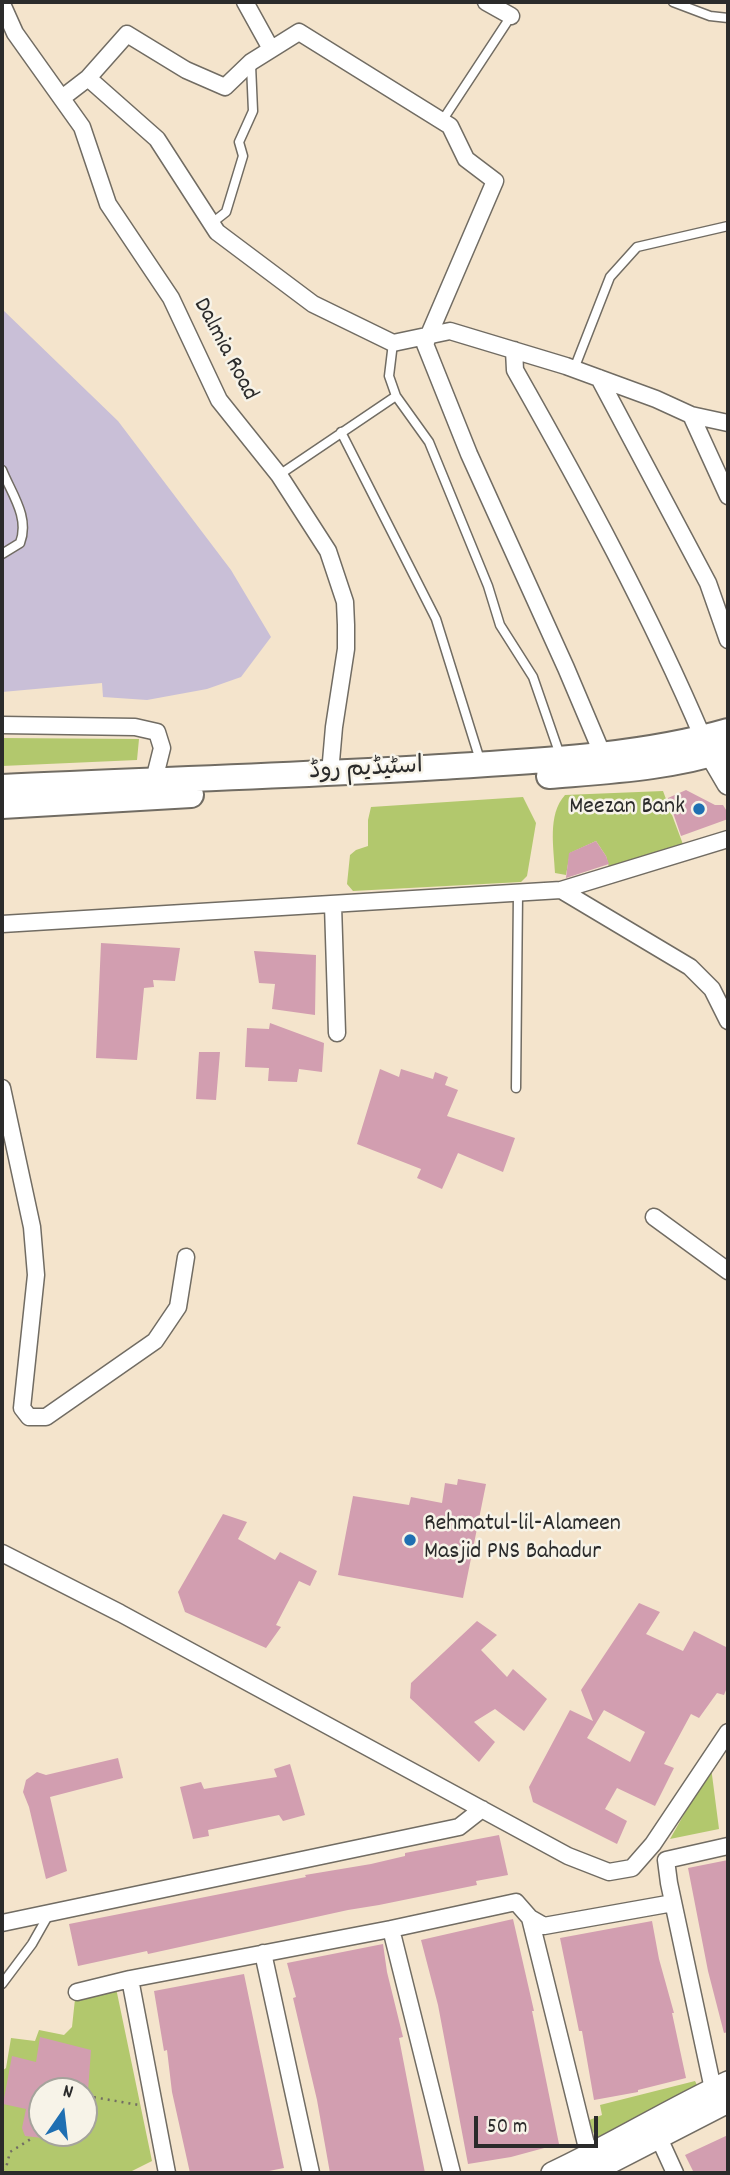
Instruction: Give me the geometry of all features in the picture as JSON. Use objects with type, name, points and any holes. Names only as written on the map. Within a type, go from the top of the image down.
[{"type":"main road","name":"اسٹیڈیم روڈ","points":[[2,806],[552,775],[633,768],[714,747],[728,731]]},
{"type":"main road","name":"اسٹیڈیم روڈ","points":[[2,786],[330,773],[561,758],[654,748],[714,747]]},
{"type":"street","points":[[245,2],[271,49]]},
{"type":"street","points":[[486,2],[512,16]]},
{"type":"street","name":"Dalmia Road","points":[[2,4],[15,33],[82,127],[107,204],[171,298],[219,400],[279,475],[328,551],[345,602],[346,649],[330,773]]},
{"type":"street","points":[[62,98],[88,78],[127,34],[186,70],[225,87],[251,62],[299,32],[450,126],[466,159],[495,181],[425,344],[435,374],[602,753]]},
{"type":"street","points":[[88,78],[157,139],[217,232],[313,304],[394,343],[450,331],[574,369],[691,415],[728,423]]},
{"type":"street","points":[[514,350],[514,370],[600,521],[714,747],[728,784]]},
{"type":"street","points":[[599,378],[708,583],[728,640]]},
{"type":"street","points":[[691,415],[728,496]]},
{"type":"street","points":[[2,725],[135,727],[157,732],[162,748],[154,780]]},
{"type":"street","points":[[2,924],[561,890],[728,839]]},
{"type":"street","points":[[561,890],[690,967],[712,989],[728,1021]]},
{"type":"street","points":[[332,905],[337,1033]]},
{"type":"street","points":[[2,1088],[32,1227],[36,1275],[22,1408],[29,1417],[46,1417],[155,1341],[177,1307],[186,1257]]},
{"type":"street","points":[[654,1217],[728,1271]]},
{"type":"street","points":[[2,1553],[120,1613],[568,1856],[609,1872],[632,1868],[653,1844],[728,1732]]},
{"type":"street","points":[[2,1923],[459,1827],[482,1808]]},
{"type":"street","points":[[723,2091],[673,1903],[666,1860],[728,1846]]},
{"type":"street","points":[[78,1992],[130,1979],[516,1902],[530,1918],[544,1926],[673,1903]]},
{"type":"street","points":[[530,1918],[590,2165]]},
{"type":"street","points":[[391,1929],[452,2173]]},
{"type":"street","points":[[263,1953],[312,2173]]},
{"type":"street","points":[[130,1979],[155,2108],[162,2171]]},
{"type":"street","points":[[552,2173],[590,2165],[659,2138],[723,2091]]},
{"type":"street","points":[[590,2165],[723,2091]]},
{"type":"street","points":[[659,2138],[676,2173]]},
{"type":"lane","points":[[673,2],[710,16],[728,18]]},
{"type":"lane","points":[[442,121],[512,16]]},
{"type":"lane","points":[[212,223],[226,212],[243,156],[239,142],[253,111],[251,62]]},
{"type":"lane","points":[[574,369],[610,277],[637,247],[728,226]]},
{"type":"lane","points":[[394,343],[389,376],[396,397],[429,442],[488,586],[500,625],[533,677],[561,758]]},
{"type":"lane","points":[[279,475],[396,397]]},
{"type":"lane","points":[[341,432],[436,619],[481,764]]},
{"type":"lane","points":[[2,470],[18,502],[23,528],[20,543],[2,554]]},
{"type":"lane","points":[[516,1088],[518,894]]},
{"type":"lane","points":[[2,1984],[32,1944],[51,1912]]},
{"type":"path","points":[[98,2098],[155,2108]]},
{"type":"path","points":[[2,2169],[5,2168],[10,2152],[28,2141]]},
{"type":"shaded area","points":[[2,309],[118,421],[231,570],[271,637],[241,677],[207,689],[147,700],[103,697],[102,683],[2,692]]},
{"type":"green space","points":[[2,738],[139,739],[137,760],[2,766]]},
{"type":"green space","points":[[663,791],[684,847],[610,871],[606,856],[596,841],[570,853],[566,875],[555,873],[554,822],[559,803],[565,795]]},
{"type":"green space","points":[[523,797],[536,823],[527,876],[521,882],[353,891],[347,884],[350,855],[368,846],[371,807]]},
{"type":"green space","points":[[711,1767],[719,1829],[670,1839]]},
{"type":"green space","points":[[116,1988],[152,2161],[128,2173],[2,2173],[2,2071],[6,2068],[11,2038],[35,2041],[39,2030],[64,2035],[72,2027],[75,1999]]},
{"type":"green space","points":[[695,2081],[698,2087],[597,2139],[587,2121],[602,2115],[600,2105]]},
{"type":"building","name":"Meezan Bank","points":[[686,790],[715,805],[723,805],[728,819],[681,836],[668,798]]},
{"type":"building","points":[[596,841],[609,864],[566,878],[569,853]]},
{"type":"building","points":[[101,943],[180,948],[175,981],[153,980],[154,987],[144,988],[137,1060],[96,1058]]},
{"type":"building","points":[[254,951],[316,955],[315,1015],[272,1009],[275,984],[259,983]]},
{"type":"building","points":[[270,1023],[324,1043],[322,1072],[299,1069],[297,1082],[268,1081],[269,1068],[245,1067],[247,1028],[269,1029]]},
{"type":"building","points":[[199,1052],[220,1052],[216,1100],[196,1099]]},
{"type":"building","points":[[380,1069],[399,1077],[401,1069],[433,1079],[435,1072],[448,1077],[445,1085],[458,1090],[447,1116],[515,1138],[503,1172],[458,1153],[442,1189],[417,1178],[421,1169],[357,1144]]},
{"type":"building","name":"Rehmatul-lil-Alameen Masjid PNS Bahadur","points":[[458,1479],[486,1484],[463,1598],[338,1575],[353,1496],[409,1505],[411,1497],[442,1503],[445,1483],[457,1485]]},
{"type":"building","points":[[223,1514],[247,1522],[238,1539],[275,1560],[280,1552],[317,1571],[310,1586],[299,1581],[276,1625],[281,1627],[266,1648],[185,1612],[178,1592]]},
{"type":"building","points":[[639,1603],[660,1612],[646,1634],[683,1651],[694,1631],[728,1648],[728,1685],[724,1695],[717,1693],[699,1718],[691,1714],[664,1764],[674,1768],[655,1806],[617,1788],[605,1809],[627,1821],[617,1844],[533,1802],[529,1787],[570,1710],[593,1721],[581,1690]],"holes":[[[604,1710],[645,1732],[630,1762],[587,1738]]]},
{"type":"building","points":[[477,1621],[497,1635],[481,1650],[507,1677],[513,1669],[547,1699],[524,1731],[495,1709],[474,1722],[495,1742],[479,1762],[410,1698],[411,1683]]},
{"type":"building","points":[[118,1758],[123,1778],[50,1797],[67,1871],[46,1879],[23,1792],[26,1780],[37,1772],[46,1775]]},
{"type":"building","points":[[290,1764],[305,1815],[283,1821],[279,1815],[208,1830],[209,1836],[193,1839],[180,1787],[201,1782],[204,1789],[277,1777],[274,1769]]},
{"type":"building","points":[[499,1835],[508,1875],[476,1881],[477,1885],[148,1954],[147,1951],[78,1966],[69,1924],[371,1864],[405,1856],[405,1853]]},
{"type":"building","points":[[728,1860],[728,2032],[724,2033],[708,1971],[688,1868]]},
{"type":"building","points":[[513,1919],[534,2011],[559,2144],[511,2157],[468,2164],[438,2005],[421,1940]]},
{"type":"building","points":[[652,1921],[686,2078],[638,2092],[594,2100],[582,2031],[579,2031],[560,1938]]},
{"type":"building","points":[[383,1944],[403,2037],[399,2038],[425,2173],[330,2173],[287,1963]]},
{"type":"building","points":[[244,1974],[284,2168],[259,2173],[190,2173],[154,1991]]},
{"type":"building","points":[[40,2037],[91,2050],[89,2077],[28,2077],[28,2136],[25,2136],[22,2128],[26,2109],[3,2104],[12,2056],[36,2062]]},
{"type":"building","points":[[728,2135],[728,2173],[694,2173],[685,2155]]},
{"type":"place","name":"Meezan Bank","points":[[699,809]]},
{"type":"place","name":"Rehmatul-lil-Alameen Masjid PNS Bahadur","points":[[410,1540]]}]
